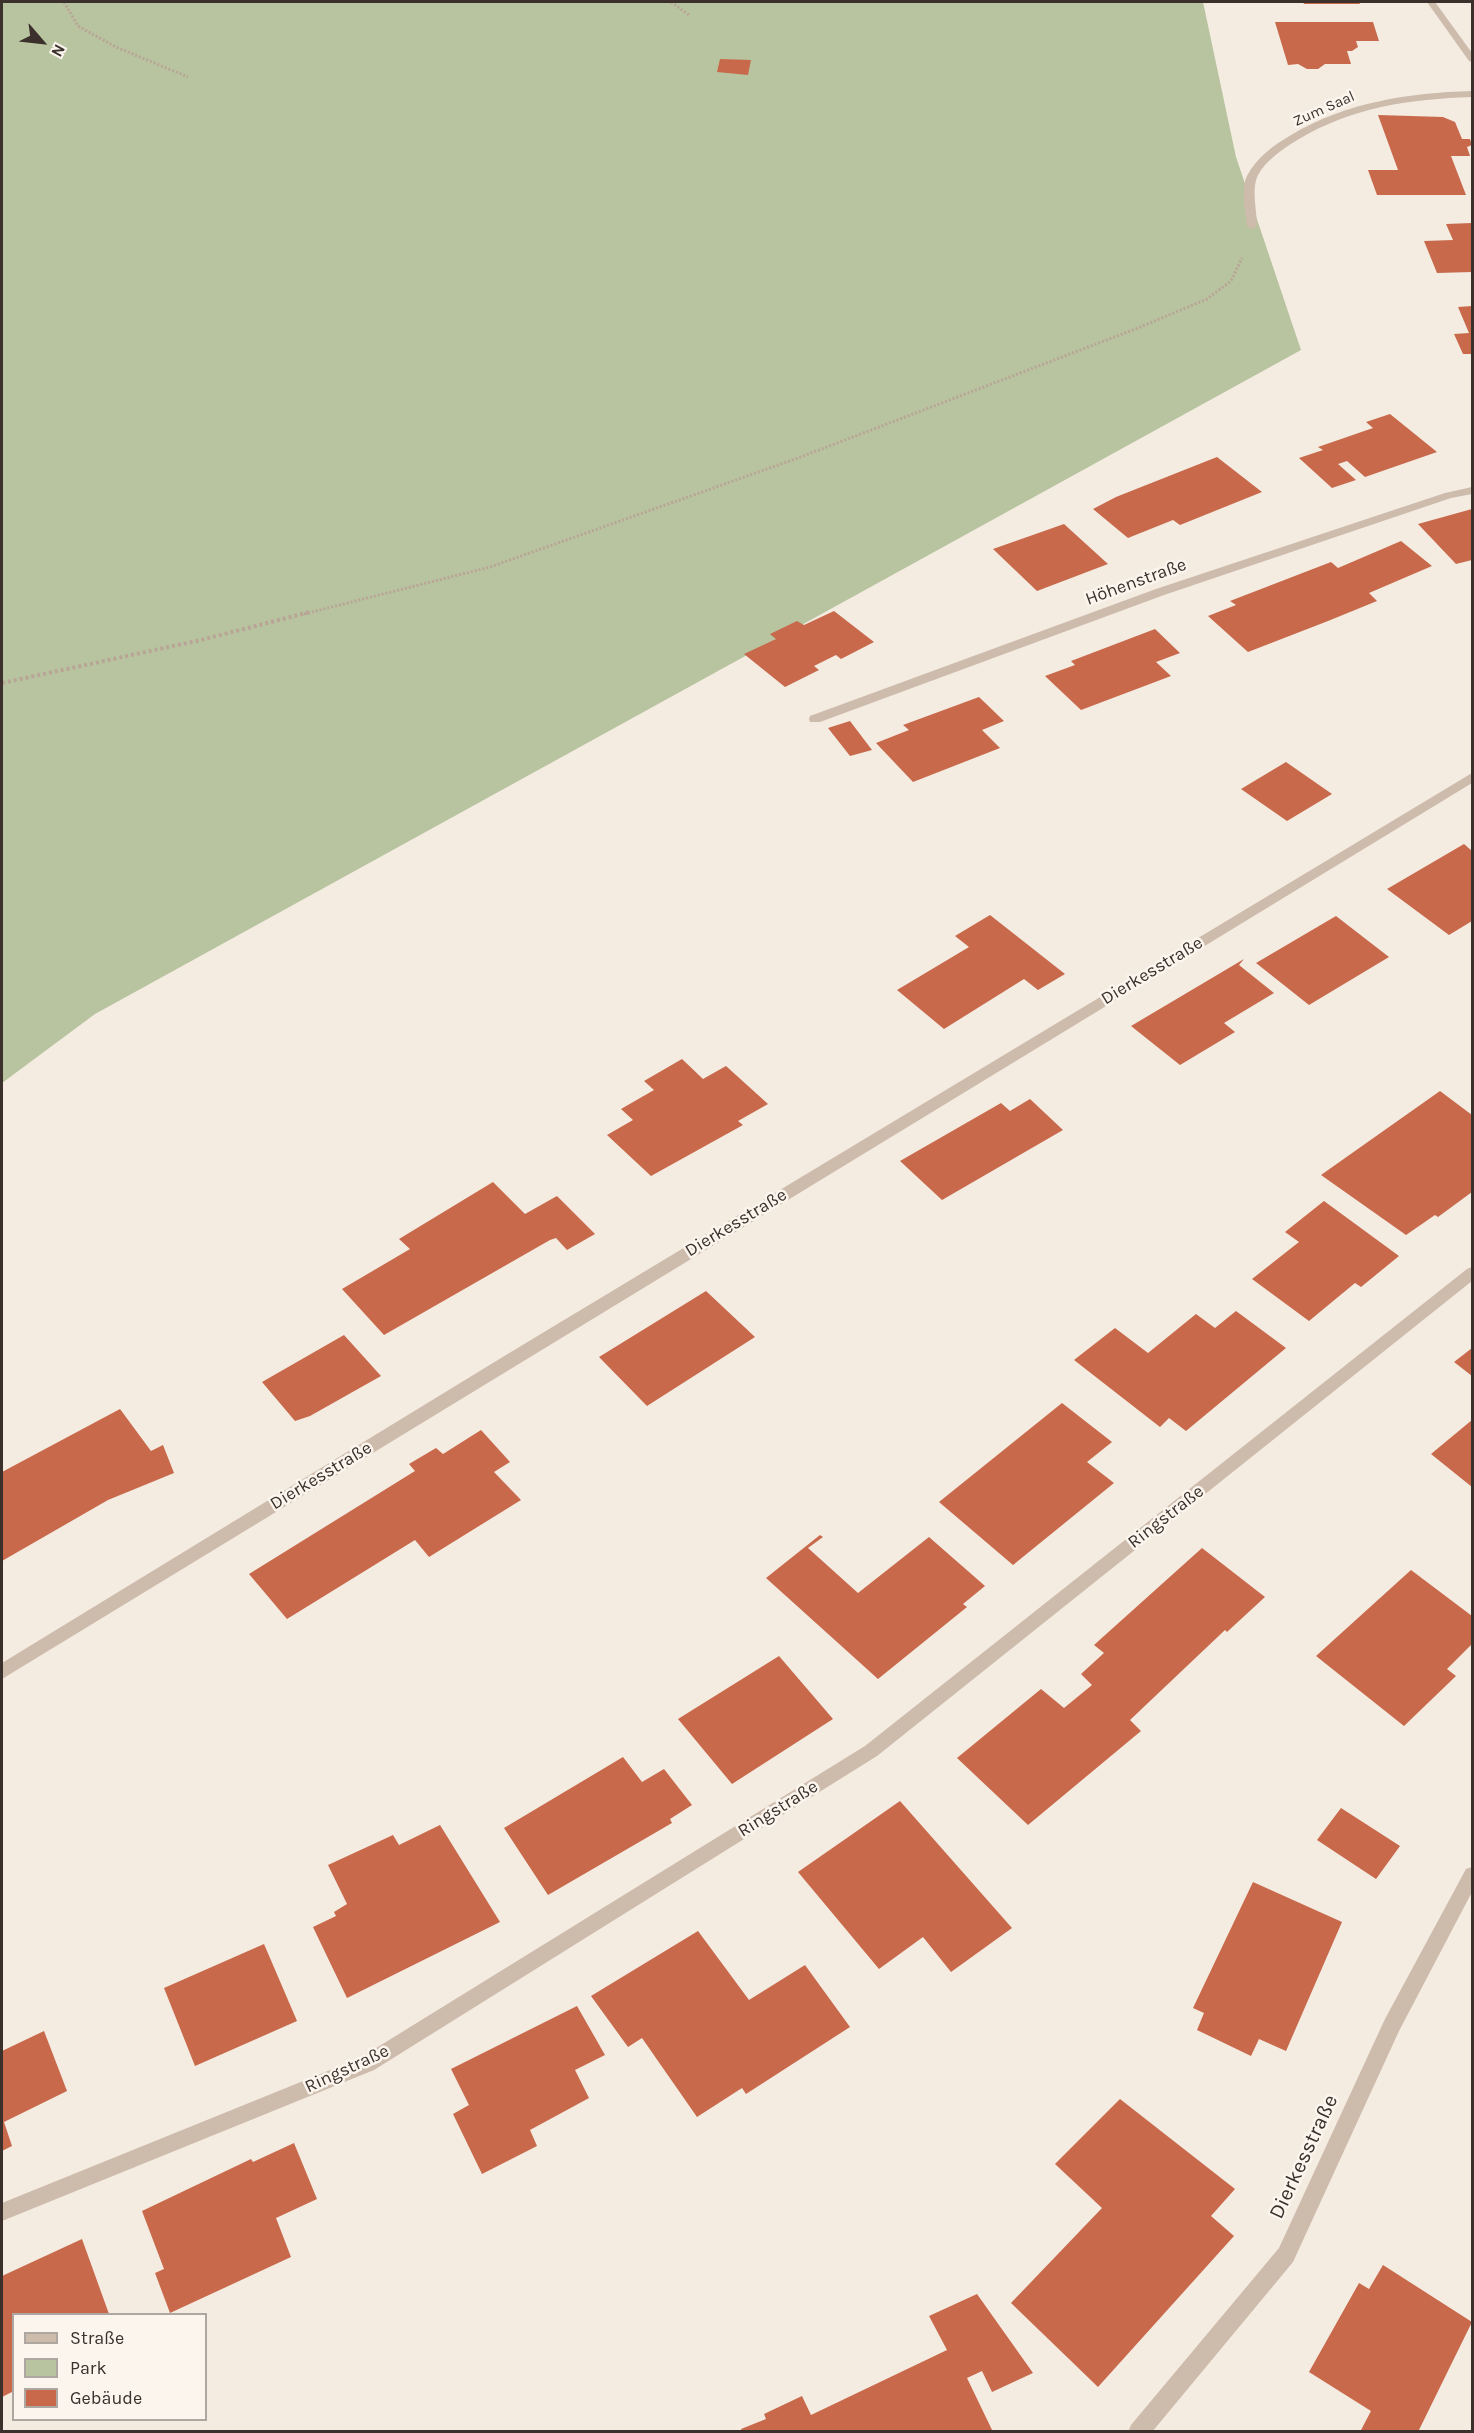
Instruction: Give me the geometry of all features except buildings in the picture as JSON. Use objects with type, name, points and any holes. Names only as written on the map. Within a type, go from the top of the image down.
[{"type":"street","points":[[1431,2],[1473,59]]},
{"type":"street","name":"Zum Saal","points":[[1252,226],[1251,177],[1273,151],[1320,125],[1369,105],[1439,95],[1473,94]]},
{"type":"street","name":"Höhenstraße","points":[[815,719],[1160,592],[1449,495],[1473,491]]},
{"type":"street","name":"Dierkesstraße","points":[[2,1672],[512,1359],[1473,777]]},
{"type":"street","name":"Ringstraße","points":[[2,2212],[367,2064],[871,1751],[1473,1273]]},
{"type":"street","name":"Dierkesstraße","points":[[1138,2432],[1286,2255],[1392,2025],[1473,1875]]},
{"type":"path","points":[[64,2],[78,26],[116,47],[188,77]]},
{"type":"path","points":[[671,2],[689,15]]},
{"type":"path","points":[[2,683],[201,640],[490,567],[798,458],[1138,328],[1207,299],[1230,281],[1242,259],[1252,226]]},
{"type":"green space","points":[[2,2],[1203,2],[1236,157],[1301,350],[95,1014],[2,1083]]}]
